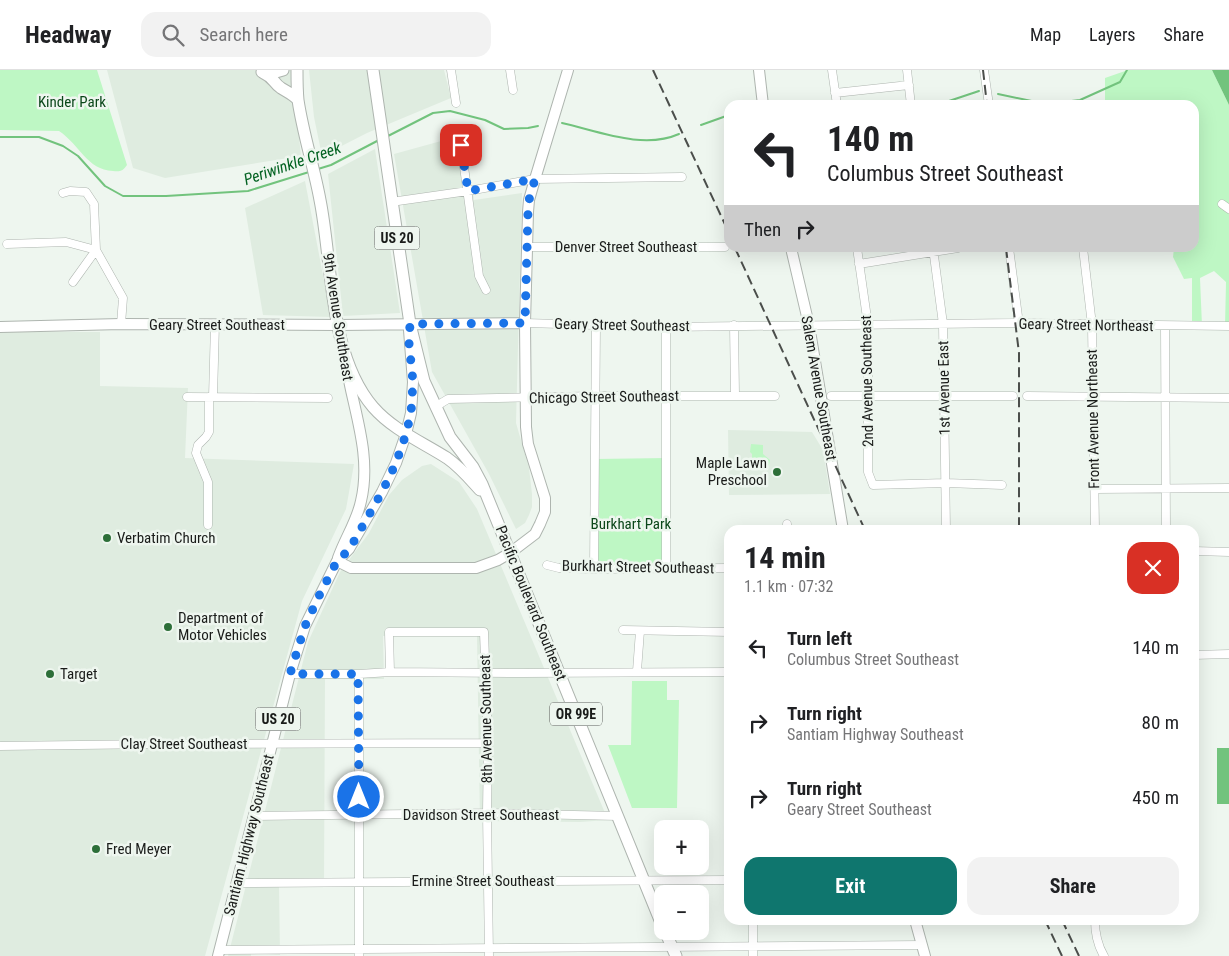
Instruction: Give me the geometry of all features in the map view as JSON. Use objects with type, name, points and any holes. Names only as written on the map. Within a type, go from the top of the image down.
[{"type":"highway","points":[[283,70],[262,72],[271,76],[278,86],[291,93],[298,100]]},
{"type":"highway","name":"9th Avenue Southeast","points":[[297,70],[298,100],[316,176],[338,325],[344,352]]},
{"type":"highway","name":"Pacific Boulevard Southeast","points":[[373,70],[410,324],[424,381],[450,437],[473,467],[482,484],[654,906]]},
{"type":"highway","name":"Pacific Boulevard Southeast","points":[[344,352],[360,387],[372,406],[385,419],[406,434],[449,459],[469,478],[490,503]]},
{"type":"main road","points":[[337,561],[351,568],[476,568],[498,560],[536,534],[545,512],[545,498],[528,444],[525,323],[529,200],[568,70]]},
{"type":"main road","points":[[759,70],[762,100]]},
{"type":"main road","name":"Salem Avenue Southeast","points":[[792,252],[809,325],[842,525]]},
{"type":"main road","name":"Geary Street Southeast","points":[[0,327],[121,324],[338,325],[525,323]]},
{"type":"main road","name":"Santiam Highway Southeast","points":[[219,953],[290,674],[305,626],[337,561],[349,550],[382,492],[396,463],[406,434],[411,413],[413,382],[409,343],[410,324]]},
{"type":"main road","name":"9th Avenue Southeast","points":[[337,561],[358,514],[365,467],[361,433],[350,391],[344,352]]},
{"type":"main road","points":[[916,925],[925,956]]},
{"type":"street","points":[[451,70],[456,103]]},
{"type":"street","points":[[510,70],[513,90]]},
{"type":"street","points":[[832,70],[836,100]]},
{"type":"street","points":[[907,70],[911,100]]},
{"type":"street","points":[[982,70],[985,100]]},
{"type":"street","points":[[982,70],[988,100]]},
{"type":"street","points":[[835,93],[909,85]]},
{"type":"street","points":[[461,145],[479,276],[486,290]]},
{"type":"street","points":[[391,202],[535,179],[682,177]]},
{"type":"street","points":[[63,193],[70,191],[86,192],[94,204],[96,250],[123,298],[121,324]]},
{"type":"street","points":[[7,244],[66,242],[96,250]]},
{"type":"street","name":"Denver Street Southeast","points":[[527,247],[724,247]]},
{"type":"street","points":[[73,282],[96,250]]},
{"type":"street","name":"2nd Avenue Southeast","points":[[858,252],[868,324],[868,472],[873,485],[946,483]]},
{"type":"street","points":[[859,264],[918,252]]},
{"type":"street","name":"1st Avenue East","points":[[933,252],[943,324],[946,525]]},
{"type":"street","points":[[1005,252],[1017,324]]},
{"type":"street","points":[[1009,252],[1017,324]]},
{"type":"street","name":"Front Avenue Northeast","points":[[1083,252],[1092,325],[1095,525]]},
{"type":"street","name":"Geary Street Southeast","points":[[525,323],[666,327],[943,324]]},
{"type":"street","points":[[208,524],[208,482],[196,453],[198,445],[209,432],[215,324]]},
{"type":"street","name":"Geary Street Northeast","points":[[943,324],[1229,326]]},
{"type":"street","points":[[594,569],[596,325]]},
{"type":"street","points":[[734,325],[735,395]]},
{"type":"street","points":[[1164,326],[1166,525]]},
{"type":"street","points":[[666,327],[666,569]]},
{"type":"street","name":"Chicago Street Southeast","points":[[435,407],[448,399],[596,396],[775,396]]},
{"type":"street","points":[[831,396],[1014,396]]},
{"type":"street","points":[[1027,396],[1228,398]]},
{"type":"street","points":[[187,397],[328,398]]},
{"type":"street","points":[[946,483],[1002,485]]},
{"type":"street","points":[[1095,489],[1229,488]]},
{"type":"street","points":[[1199,551],[1229,552]]},
{"type":"street","name":"Burkhart Street Southeast","points":[[547,565],[559,568],[594,569],[724,568]]},
{"type":"street","points":[[623,630],[724,632]]},
{"type":"street","points":[[637,671],[640,631]]},
{"type":"street","name":"8th Avenue Southeast","points":[[390,672],[389,632],[484,632],[488,743],[489,952]]},
{"type":"street","points":[[1199,655],[1229,654]]},
{"type":"street","points":[[290,674],[390,672],[724,672]]},
{"type":"street","points":[[358,674],[359,952]]},
{"type":"street","name":"Clay Street Southeast","points":[[0,746],[488,743]]},
{"type":"street","name":"Davidson Street Southeast","points":[[254,816],[487,814],[618,816]]},
{"type":"street","name":"Ermine Street Southeast","points":[[237,882],[724,880]]},
{"type":"street","points":[[753,925],[753,956]]},
{"type":"street","points":[[1095,925],[1104,955]]},
{"type":"street","points":[[219,953],[674,951],[753,947],[922,945]]},
{"type":"shaded area","points":[[107,70],[292,70],[301,156],[165,178],[133,168]]},
{"type":"shaded area","points":[[309,70],[444,70],[451,98],[367,133],[322,156],[314,117]]},
{"type":"shaded area","points":[[1212,70],[1229,70],[1229,105]]},
{"type":"shaded area","points":[[463,135],[474,200],[522,193],[516,423],[529,468],[532,507],[525,523],[516,529],[489,474],[432,372],[394,154]]},
{"type":"shaded area","points":[[375,149],[400,313],[343,316],[328,174]]},
{"type":"shaded area","points":[[305,181],[331,317],[263,315],[245,208]]},
{"type":"shaded area","points":[[0,332],[100,332],[100,386],[188,388],[185,458],[354,464],[346,509],[302,601],[205,956],[0,956]]},
{"type":"shaded area","name":"Maple Lawn Preschool","points":[[728,430],[812,432],[823,450],[830,494],[729,495]]},
{"type":"shaded area","points":[[431,464],[459,482],[477,509],[608,820],[580,822],[480,821],[477,636],[383,636],[384,679],[325,679],[324,884],[279,886],[280,955],[251,953],[251,956],[228,956],[308,642],[340,572],[369,533],[389,495],[402,480],[422,466]]},
{"type":"shaded area","points":[[1217,748],[1229,748],[1229,804],[1217,804]]},
{"type":"green space","name":"Kinder Park","points":[[0,70],[97,70],[127,165],[126,167],[121,171],[115,171],[104,170],[96,166],[59,131],[0,130]]},
{"type":"green space","points":[[1128,70],[1212,70],[1229,105],[1229,326],[1225,326],[1226,282],[1214,271],[1200,278],[1202,326],[1192,326],[1192,278],[1184,279],[1173,257],[1174,252],[1199,252],[1199,100],[1105,100],[1105,78]]},
{"type":"green space","points":[[751,444],[763,445],[763,454],[770,460],[766,468],[754,467],[752,464]]},
{"type":"green space","name":"Burkhart Park","points":[[667,458],[666,569],[594,569],[595,459]]},
{"type":"green space","points":[[632,681],[667,681],[667,700],[679,700],[677,808],[632,808],[608,745],[631,745]]},
{"type":"waterway","name":"Periwinkle Creek","points":[[1080,100],[1120,82],[1127,70]]},
{"type":"waterway","name":"Periwinkle Creek","points":[[952,100],[979,91]]},
{"type":"waterway","name":"Periwinkle Creek","points":[[998,94],[1027,100]]},
{"type":"waterway","name":"Periwinkle Creek","points":[[388,136],[433,113],[450,111],[485,120],[504,129],[538,126]]},
{"type":"waterway","name":"Periwinkle Creek","points":[[701,125],[724,117]]},
{"type":"waterway","name":"Periwinkle Creek","points":[[562,123],[636,140],[651,140],[679,134]]},
{"type":"waterway","name":"Periwinkle Creek","points":[[0,137],[39,137],[63,146],[78,156],[105,186],[123,196],[166,196],[248,191],[309,172]]},
{"type":"waterway","name":"Periwinkle Creek","points":[[318,169],[331,165],[379,140]]},
{"type":"railway","points":[[653,70],[724,222]]},
{"type":"railway","points":[[983,70],[986,100]]},
{"type":"railway","points":[[737,252],[863,525]]},
{"type":"railway","points":[[1006,252],[1019,353],[1019,525]]},
{"type":"railway","points":[[1047,925],[1062,956]]},
{"type":"railway","points":[[1064,925],[1079,956]]},
{"type":"place","name":"Maple Lawn Preschool","points":[[777,472]]},
{"type":"place","name":"Verbatim Church","points":[[107,538]]},
{"type":"place","name":"Department of Motor Vehicles","points":[[168,627]]},
{"type":"place","name":"Target","points":[[50,674]]},
{"type":"place","name":"Fred Meyer","points":[[96,849]]},
{"type":"route","points":[[359,797],[358,674],[290,674],[305,626],[319,596],[337,561],[349,550],[382,492],[396,463],[406,434],[411,413],[413,382],[409,343],[410,324],[525,323],[528,212],[529,200],[535,179],[468,191],[461,145]]}]
